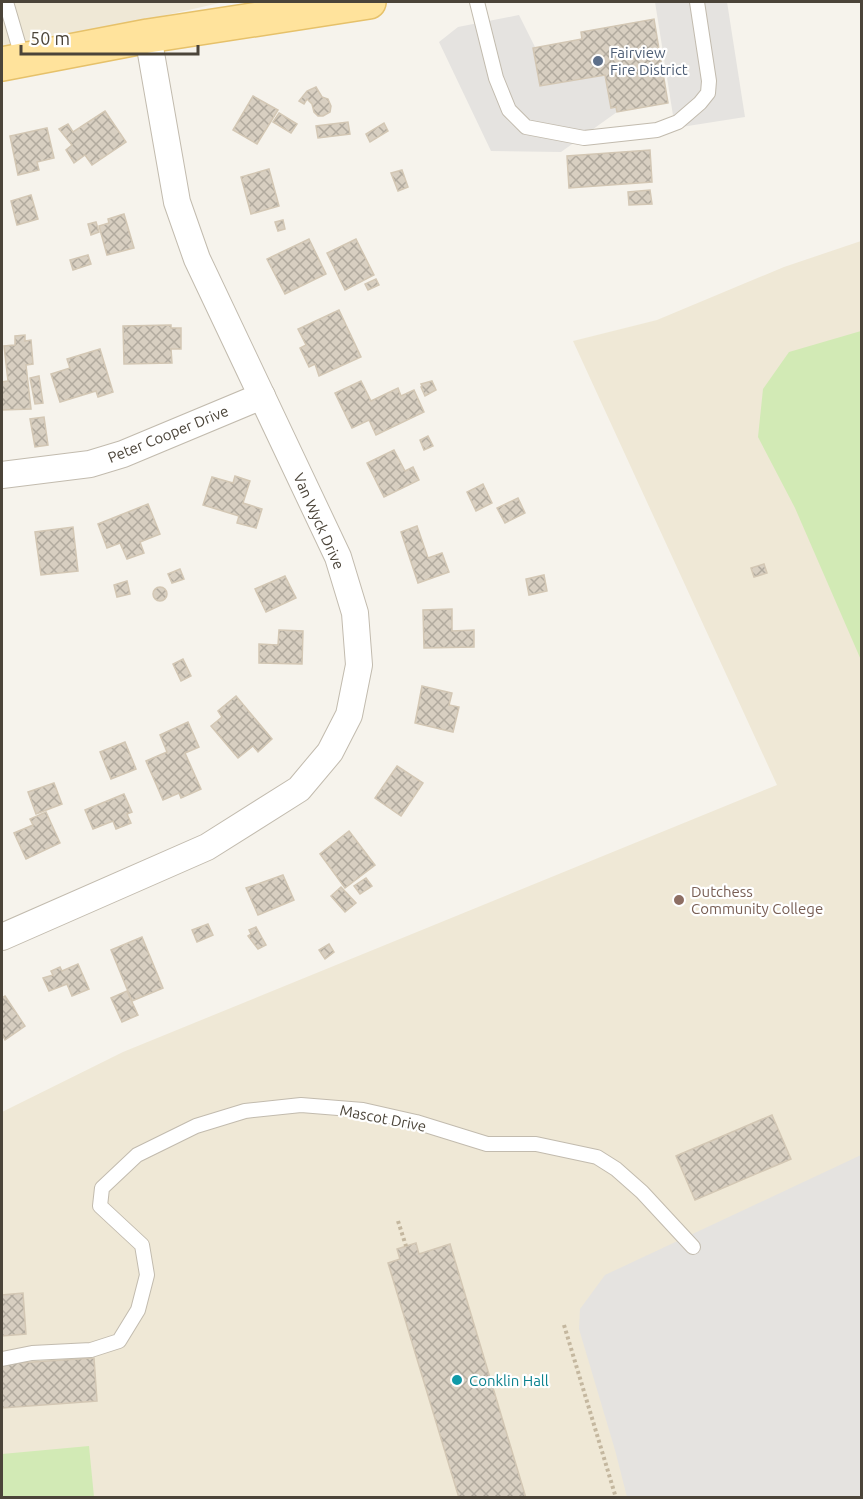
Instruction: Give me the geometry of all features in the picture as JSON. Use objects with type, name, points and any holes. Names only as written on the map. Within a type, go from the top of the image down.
[{"type":"main road","points":[[12,62],[148,36],[369,2]]},
{"type":"street","name":"Van Wyck Drive","points":[[2,937],[207,847],[299,789],[330,752],[350,715],[359,665],[355,613],[338,557],[197,259],[177,202],[148,36]]},
{"type":"street","name":"Peter Cooper Drive","points":[[2,475],[90,464],[123,454],[262,396]]},
{"type":"lane","points":[[6,2],[12,62]]},
{"type":"lane","points":[[477,2],[496,78],[509,110],[526,127],[584,138],[657,130],[678,122],[700,103],[708,93],[709,81],[697,2]]},
{"type":"lane","name":"Mascot Drive","points":[[2,1359],[32,1353],[92,1350],[119,1341],[138,1310],[147,1275],[142,1245],[100,1206],[102,1188],[137,1155],[196,1126],[245,1111],[301,1105],[363,1110],[416,1122],[487,1144],[536,1144],[597,1157],[616,1169],[642,1192],[693,1247]]},
{"type":"path","points":[[398,1221],[406,1246]]},
{"type":"path","points":[[564,1325],[616,1497]]},
{"type":"shaded area","points":[[2,2],[224,2],[2,52]]},
{"type":"shaded area","points":[[655,2],[727,2],[745,117],[675,128]]},
{"type":"shaded area","points":[[519,15],[535,47],[533,48],[540,86],[605,75],[611,107],[616,107],[617,112],[561,152],[491,151],[439,42],[458,27]]},
{"type":"shaded area","name":"Dutchess Community College","points":[[861,241],[861,1497],[2,1498],[2,1112],[123,1052],[777,785],[573,341],[657,320],[784,267]]},
{"type":"shaded area","points":[[861,1155],[861,1497],[627,1497],[579,1329],[580,1309],[605,1275]]},
{"type":"green space","points":[[862,331],[861,660],[795,508],[758,437],[763,389],[789,352]]},
{"type":"green space","points":[[89,1446],[94,1497],[2,1497],[2,1454]]},
{"type":"building","name":"Fairview Fire District","points":[[654,19],[668,103],[617,112],[616,107],[611,108],[605,75],[540,86],[533,48],[582,39],[581,32]]},
{"type":"building","points":[[316,87],[322,97],[328,99],[331,106],[330,112],[323,116],[318,116],[314,112],[312,104],[307,99],[304,104],[299,101],[307,91]]},
{"type":"building","points":[[253,96],[278,110],[257,144],[233,130]]},
{"type":"building","points":[[105,111],[126,142],[92,165],[85,155],[74,163],[66,150],[72,145],[59,129],[68,124],[73,132]]},
{"type":"building","points":[[279,113],[297,124],[291,133],[273,122]]},
{"type":"building","points":[[348,122],[350,134],[318,138],[316,126]]},
{"type":"building","points":[[384,123],[388,131],[370,142],[366,134]]},
{"type":"building","points":[[47,128],[54,158],[37,162],[39,170],[18,175],[10,136]]},
{"type":"building","points":[[650,150],[652,182],[569,188],[567,156]]},
{"type":"building","points":[[269,169],[279,206],[251,214],[241,177]]},
{"type":"building","points":[[402,170],[408,187],[398,191],[391,173]]},
{"type":"building","points":[[650,190],[652,204],[629,205],[628,192]]},
{"type":"building","points":[[31,195],[38,219],[17,225],[11,201]]},
{"type":"building","points":[[124,214],[134,248],[107,255],[99,226],[109,223],[108,219]]},
{"type":"building","points":[[283,220],[285,229],[278,231],[275,222]]},
{"type":"building","points":[[96,222],[99,232],[91,235],[88,224]]},
{"type":"building","points":[[309,239],[326,274],[285,294],[267,259]]},
{"type":"building","points":[[356,239],[374,275],[345,290],[327,253]]},
{"type":"building","points":[[88,255],[91,264],[73,270],[70,260]]},
{"type":"building","points":[[376,279],[379,285],[368,290],[365,284]]},
{"type":"building","points":[[339,310],[361,357],[319,376],[315,364],[309,367],[300,348],[306,345],[298,329]]},
{"type":"building","points":[[171,325],[171,328],[181,328],[181,349],[171,349],[172,363],[124,364],[123,326]]},
{"type":"building","points":[[25,335],[25,341],[31,340],[33,364],[26,365],[31,409],[2,410],[2,382],[8,381],[4,346],[15,345],[15,336]]},
{"type":"building","points":[[100,349],[113,392],[98,397],[96,391],[60,402],[51,374],[70,368],[67,359]]},
{"type":"building","points":[[39,376],[43,403],[35,404],[30,378]]},
{"type":"building","points":[[361,381],[371,401],[398,388],[401,396],[414,390],[424,412],[376,435],[369,420],[352,428],[335,393]]},
{"type":"building","points":[[432,381],[436,390],[425,396],[421,384]]},
{"type":"building","points":[[44,417],[48,445],[35,447],[30,419]]},
{"type":"building","points":[[428,436],[433,446],[424,450],[420,440]]},
{"type":"building","points":[[394,450],[405,471],[413,467],[419,480],[384,497],[367,463]]},
{"type":"building","points":[[235,476],[250,481],[243,503],[262,509],[256,528],[237,523],[239,516],[203,505],[212,477],[233,483]]},
{"type":"building","points":[[483,484],[492,503],[476,511],[467,492]]},
{"type":"building","points":[[518,498],[525,513],[505,523],[497,508]]},
{"type":"building","points":[[148,504],[160,534],[140,542],[144,553],[127,559],[120,543],[107,548],[98,524]]},
{"type":"building","points":[[417,526],[428,558],[442,553],[449,572],[418,583],[401,532]]},
{"type":"building","points":[[73,527],[78,571],[41,575],[35,532]]},
{"type":"building","points":[[764,564],[767,573],[754,577],[751,568]]},
{"type":"building","points":[[180,569],[184,579],[172,583],[168,574]]},
{"type":"building","points":[[544,575],[547,591],[529,595],[526,579]]},
{"type":"building","points":[[285,576],[296,598],[266,612],[255,589]]},
{"type":"building","points":[[127,581],[130,594],[117,597],[114,585]]},
{"type":"building","points":[[157,587],[163,587],[167,594],[163,601],[157,601],[153,597],[153,591]]},
{"type":"building","points":[[452,609],[452,631],[474,630],[474,647],[424,648],[423,610]]},
{"type":"building","points":[[279,630],[303,631],[302,664],[259,663],[259,644],[278,645]]},
{"type":"building","points":[[183,659],[191,676],[181,681],[173,664]]},
{"type":"building","points":[[422,686],[452,693],[449,705],[459,707],[453,732],[415,723]]},
{"type":"building","points":[[236,696],[272,739],[258,752],[253,746],[238,758],[211,726],[222,717],[218,711]]},
{"type":"building","points":[[188,722],[199,747],[185,753],[201,789],[181,798],[179,793],[163,800],[146,761],[167,752],[160,735]]},
{"type":"building","points":[[125,742],[136,769],[111,779],[100,752]]},
{"type":"building","points":[[397,766],[423,783],[401,816],[375,798]]},
{"type":"building","points":[[54,783],[62,804],[36,814],[28,792]]},
{"type":"building","points":[[124,794],[132,812],[127,814],[131,823],[116,829],[113,821],[93,829],[85,810]]},
{"type":"building","points":[[46,812],[60,843],[26,859],[14,833],[33,825],[30,819]]},
{"type":"building","points":[[349,831],[375,865],[345,888],[320,854]]},
{"type":"building","points":[[283,875],[294,900],[258,915],[246,888]]},
{"type":"building","points":[[366,878],[372,886],[360,894],[354,886]]},
{"type":"building","points":[[341,887],[356,903],[345,912],[331,896]]},
{"type":"building","points":[[208,924],[213,935],[197,942],[192,930]]},
{"type":"building","points":[[256,927],[266,945],[258,949],[248,936],[251,934],[249,930]]},
{"type":"building","points":[[142,937],[163,988],[132,1001],[111,950]]},
{"type":"building","points":[[329,944],[334,952],[325,959],[319,950]]},
{"type":"building","points":[[78,964],[89,989],[72,996],[67,984],[49,991],[43,978],[53,975],[51,971],[60,967],[62,971]]},
{"type":"building","points":[[127,991],[138,1015],[122,1022],[111,998]]},
{"type":"building","points":[[5,996],[25,1026],[5,1040],[2,1034],[2,998]]},
{"type":"building","points":[[772,1115],[791,1159],[695,1200],[676,1156]]},
{"type":"building","name":"Conklin Hall","points":[[416,1243],[419,1254],[450,1244],[526,1498],[459,1498],[388,1263],[400,1259],[397,1249]]},
{"type":"building","points":[[23,1293],[26,1334],[2,1336],[2,1295]]},
{"type":"building","points":[[94,1358],[97,1401],[2,1408],[2,1364]]},
{"type":"place","name":"Fairview Fire District","points":[[598,61]]},
{"type":"place","name":"Dutchess Community College","points":[[679,900]]},
{"type":"place","name":"Conklin Hall","points":[[457,1380]]}]
